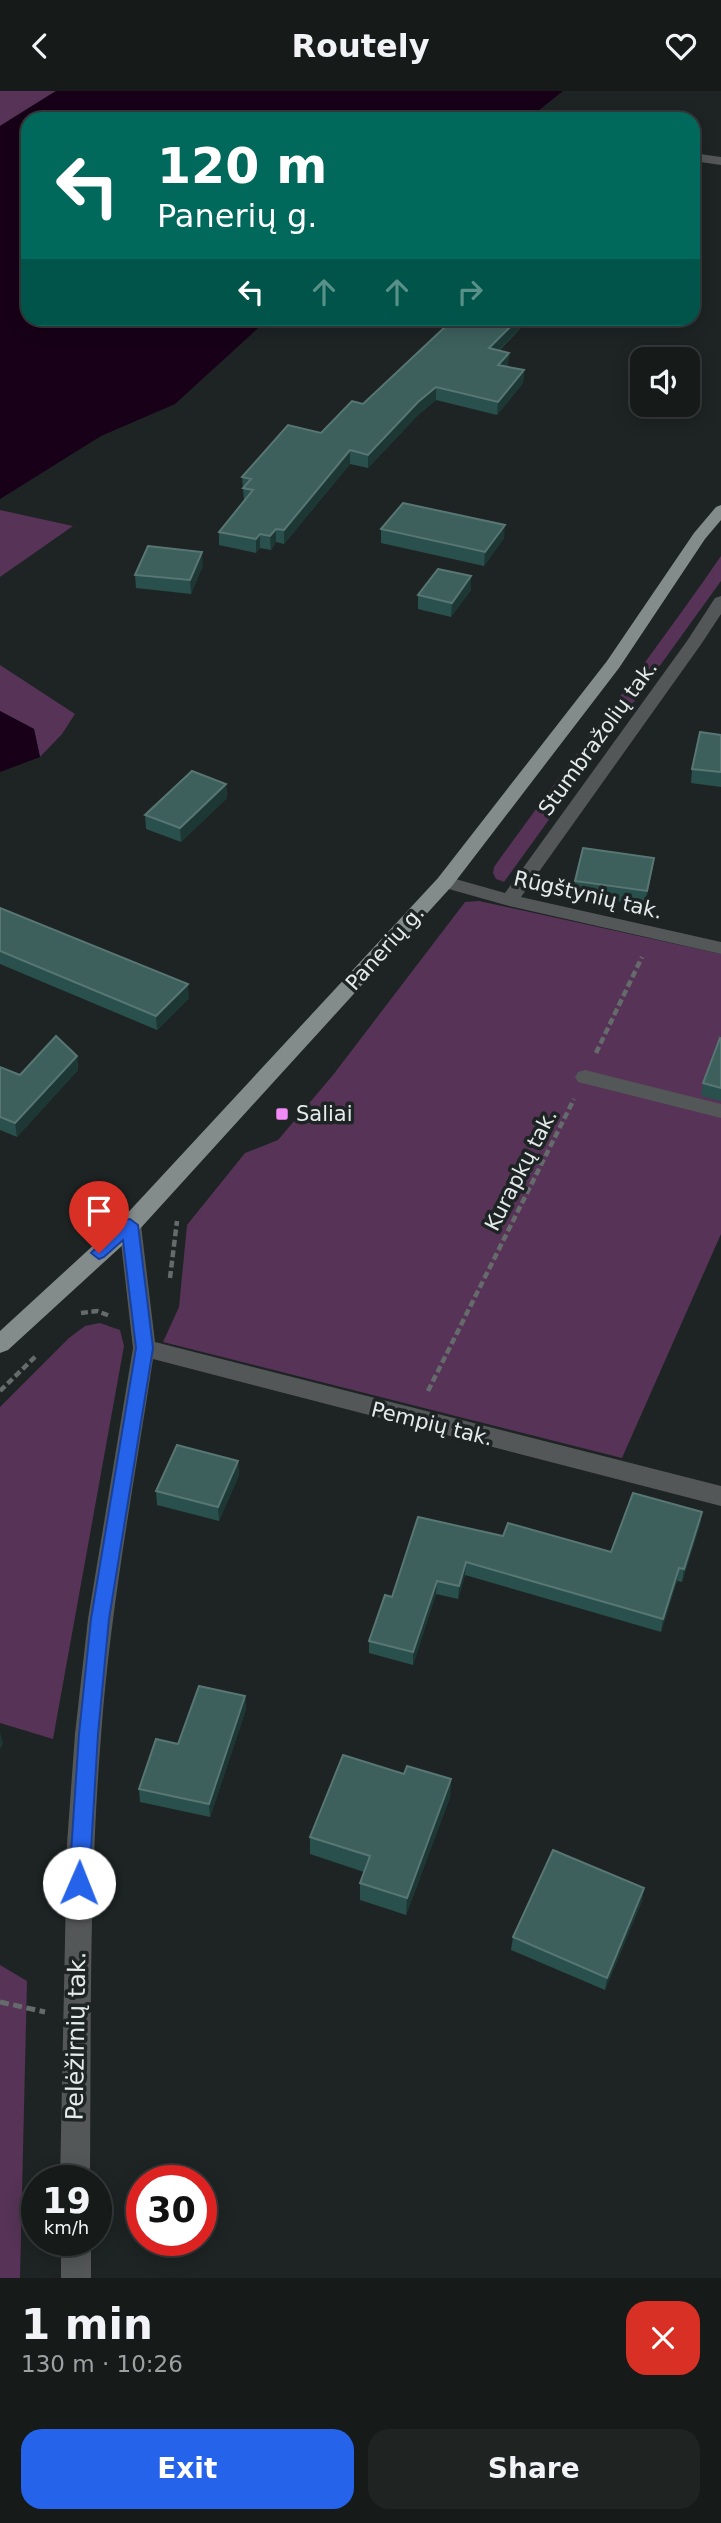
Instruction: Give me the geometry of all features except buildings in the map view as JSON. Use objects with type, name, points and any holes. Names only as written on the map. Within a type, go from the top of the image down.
[{"type":"main road","name":"Panerių g.","points":[[0,1344],[130,1225],[445,882],[612,664],[699,536],[721,510]]},
{"type":"street","points":[[700,158],[721,162]]},
{"type":"street","name":"Stumbražolių tak.","points":[[509,900],[694,643],[721,601]]},
{"type":"street","name":"Rūgštynių tak.","points":[[445,882],[509,900],[721,948]]},
{"type":"street","points":[[585,1077],[721,1111]]},
{"type":"street","name":"Pelėžirnių tak.","points":[[75,2165],[80,1844],[91,1708],[100,1619],[144,1348],[130,1225]]},
{"type":"street","name":"Pempių tak.","points":[[144,1348],[721,1496]]},
{"type":"street","points":[[76,2256],[76,2278]]},
{"type":"path","name":"Kurapkų tak.","points":[[414,1419],[585,1077],[653,934]]},
{"type":"path","points":[[0,2002],[77,2018]]},
{"type":"shaded area","points":[[0,91],[56,91],[21,112],[0,126]]},
{"type":"shaded area","points":[[56,91],[563,91],[537,112],[22,112]]},
{"type":"shaded area","points":[[21,113],[21,326],[260,326],[175,404],[101,436],[0,499],[0,126]]},
{"type":"shaded area","points":[[0,510],[73,526],[0,577]]},
{"type":"shaded area","points":[[721,556],[721,581],[504,882],[496,879],[494,867]]},
{"type":"shaded area","points":[[0,665],[75,714],[62,734],[40,757],[34,729],[0,711]]},
{"type":"shaded area","points":[[0,711],[34,729],[40,757],[0,772]]},
{"type":"shaded area","points":[[479,901],[721,954],[721,1234],[622,1458],[163,1342],[179,1307],[187,1225],[245,1153],[278,1140],[333,1075],[465,902]]},
{"type":"shaded area","points":[[100,1323],[120,1330],[124,1346],[53,1739],[0,1723],[0,1407],[69,1338],[85,1326]]},
{"type":"shaded area","points":[[0,1965],[27,1981],[20,2278],[0,2278]]},
{"type":"place","name":"Saliai","points":[[282,1114]]},
{"type":"route","points":[[79,1883],[100,1619],[144,1348],[130,1225],[99,1253]]}]
